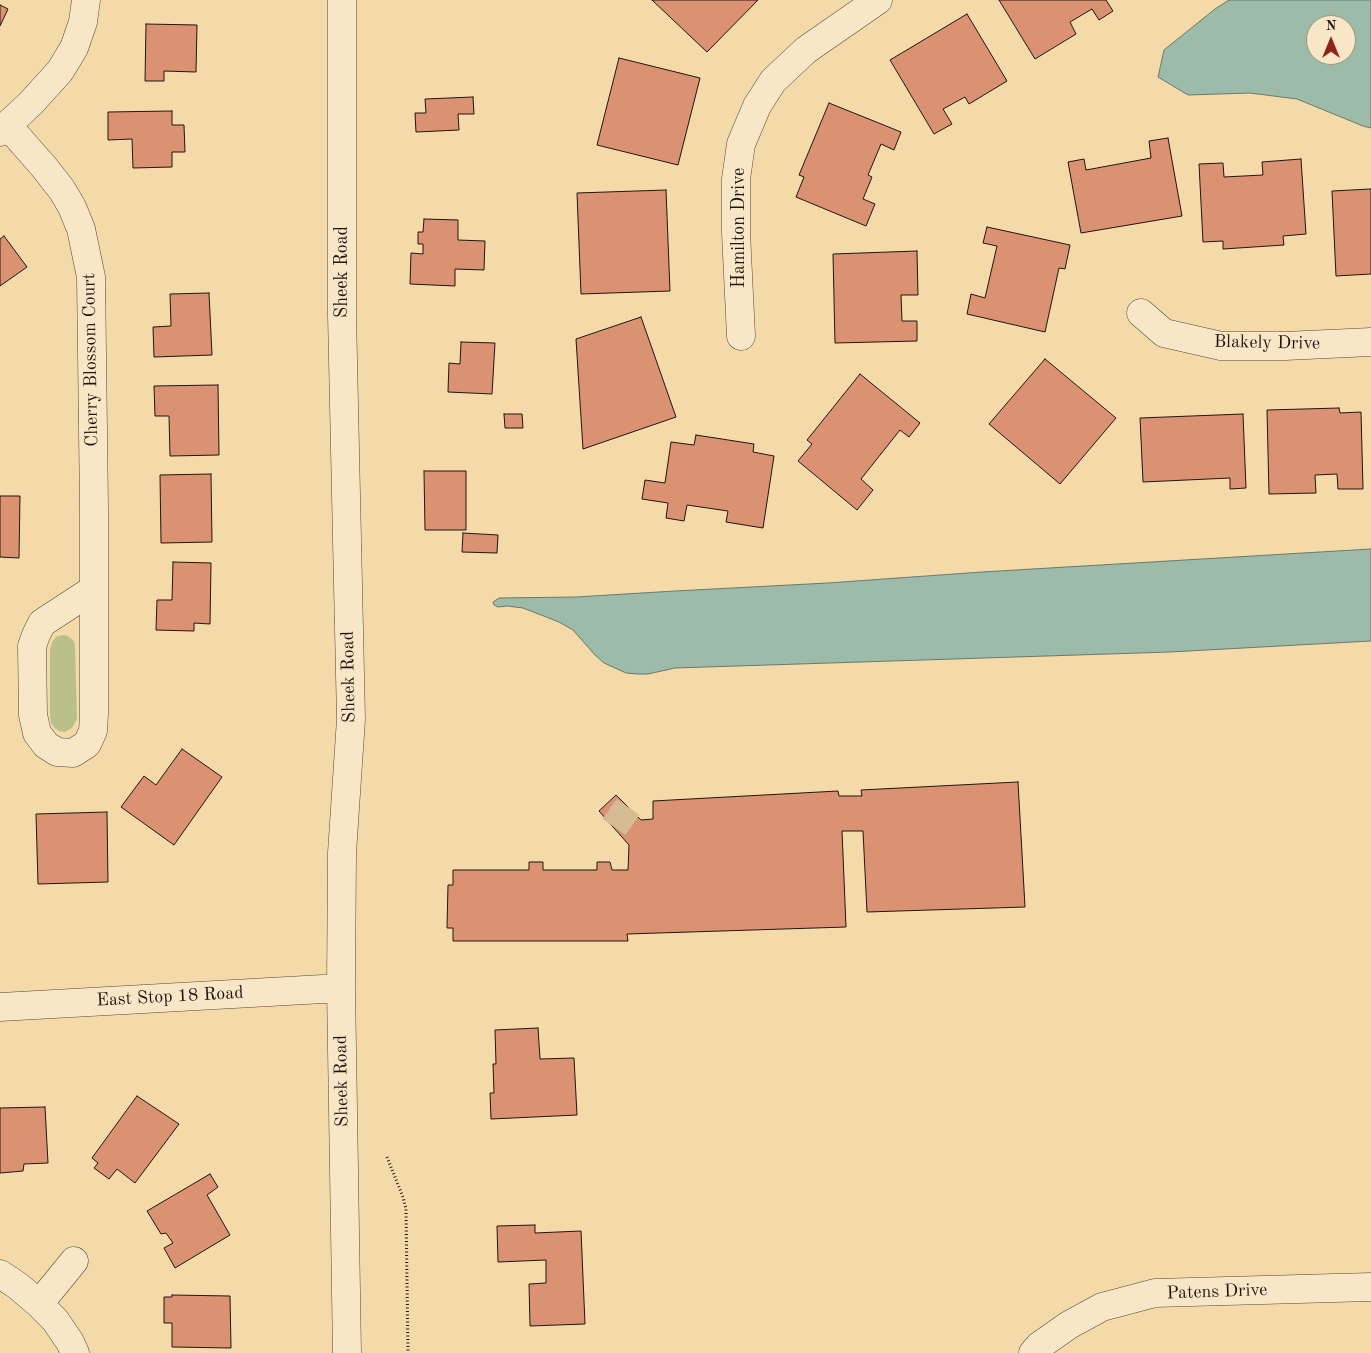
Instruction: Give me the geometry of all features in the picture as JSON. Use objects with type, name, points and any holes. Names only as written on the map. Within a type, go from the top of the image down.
[{"type":"street","points":[[4,129],[60,71],[74,48],[83,22],[86,0]]},
{"type":"street","name":"Sheek Road","points":[[342,0],[342,315],[351,719],[342,854],[340,988],[347,1353]]},
{"type":"street","name":"Hamilton Drive","points":[[741,336],[736,234],[736,178],[741,144],[757,106],[773,82],[806,50],[878,0]]},
{"type":"street","name":"Cherry Blossom Court","points":[[4,129],[44,167],[62,190],[72,207],[81,229],[92,277],[94,589],[93,731],[86,744],[73,753],[58,752],[46,745],[37,733],[33,715],[32,646],[42,623],[94,589]]},
{"type":"street","name":"Blakely Drive","points":[[1142,313],[1164,333],[1221,346],[1285,346],[1371,342]]},
{"type":"street","name":"East Stop 18 Road","points":[[0,1007],[340,988]]},
{"type":"street","points":[[39,1304],[74,1261]]},
{"type":"street","points":[[0,1274],[18,1286],[55,1320],[75,1353]]},
{"type":"street","name":"Patens Drive","points":[[1032,1353],[1069,1325],[1102,1307],[1155,1294],[1371,1287]]},
{"type":"path","points":[[387,1158],[406,1209],[408,1353]]},
{"type":"green space","points":[[64,635],[73,640],[75,645],[77,719],[72,728],[65,732],[55,728],[51,723],[50,717],[50,650],[52,642],[57,636]]},
{"type":"shaded area","points":[[1229,0],[1371,0],[1371,128],[1297,99],[1250,93],[1188,95],[1158,77],[1164,50]]},
{"type":"shaded area","points":[[1371,549],[1371,641],[1170,652],[675,668],[648,674],[638,674],[626,673],[604,663],[573,630],[559,622],[523,608],[498,607],[493,602],[499,598],[576,597],[828,583]]},
{"type":"building","points":[[652,0],[758,0],[707,52]]},
{"type":"building","points":[[999,0],[1106,0],[1113,11],[1099,20],[1092,9],[1070,22],[1076,34],[1035,59]]},
{"type":"building","points":[[0,5],[8,9],[0,26]]},
{"type":"building","points":[[967,14],[1007,81],[969,104],[965,97],[943,109],[952,124],[934,134],[890,60]]},
{"type":"building","points":[[146,24],[197,25],[196,72],[164,71],[164,81],[145,81]]},
{"type":"building","points":[[619,58],[700,78],[678,165],[597,145]]},
{"type":"building","points":[[473,97],[474,114],[458,114],[459,130],[416,132],[415,113],[426,113],[425,99]]},
{"type":"building","points":[[829,103],[901,132],[894,150],[881,144],[868,175],[872,177],[863,199],[875,204],[866,226],[796,197],[804,177],[799,175]]},
{"type":"building","points":[[172,111],[172,125],[184,125],[185,152],[172,152],[172,167],[133,168],[132,139],[108,140],[108,112]]},
{"type":"building","points":[[1168,138],[1182,216],[1081,233],[1068,162],[1084,159],[1086,170],[1151,158],[1149,141]]},
{"type":"building","points":[[1301,159],[1306,234],[1283,236],[1284,245],[1223,249],[1223,241],[1203,242],[1199,164],[1223,163],[1224,177],[1263,175],[1262,162]]},
{"type":"building","points":[[1371,189],[1371,274],[1336,276],[1332,191]]},
{"type":"building","points":[[666,190],[670,291],[581,294],[577,193]]},
{"type":"building","points":[[424,219],[458,220],[458,240],[485,241],[484,270],[455,269],[455,286],[410,284],[411,253],[423,254],[423,244],[418,244],[418,232],[423,232]]},
{"type":"building","points":[[987,227],[1070,245],[1065,269],[1059,268],[1045,332],[967,314],[971,294],[985,298],[997,246],[983,243]]},
{"type":"building","points":[[4,236],[27,267],[0,286],[0,239]]},
{"type":"building","points":[[917,251],[918,295],[901,295],[902,321],[917,321],[917,341],[835,343],[833,254]]},
{"type":"building","points":[[209,293],[212,355],[154,357],[153,327],[171,326],[170,294]]},
{"type":"building","points":[[641,317],[676,417],[583,449],[576,339]]},
{"type":"building","points":[[461,342],[495,343],[492,394],[448,392],[449,363],[460,364]]},
{"type":"building","points":[[1045,359],[1116,418],[1060,484],[989,424]]},
{"type":"building","points":[[860,374],[920,423],[909,437],[900,430],[861,479],[873,490],[857,510],[798,461],[812,444],[807,440]]},
{"type":"building","points":[[218,385],[219,455],[170,456],[169,416],[155,416],[154,386]]},
{"type":"building","points":[[1339,408],[1340,413],[1361,412],[1363,489],[1338,489],[1337,474],[1315,475],[1316,493],[1269,494],[1267,410]]},
{"type":"building","points":[[504,414],[522,414],[523,428],[505,428]]},
{"type":"building","points":[[1243,414],[1246,488],[1230,489],[1230,478],[1143,482],[1140,418]]},
{"type":"building","points":[[696,435],[754,444],[753,452],[774,456],[763,528],[726,522],[728,511],[687,505],[684,521],[666,518],[668,503],[642,499],[645,480],[665,483],[671,442],[694,445]]},
{"type":"building","points":[[424,471],[466,471],[466,530],[425,530]]},
{"type":"building","points":[[211,474],[212,542],[161,543],[160,475]]},
{"type":"building","points":[[0,496],[20,496],[19,558],[0,557]]},
{"type":"building","points":[[463,533],[498,535],[497,553],[462,552]]},
{"type":"building","points":[[173,562],[211,563],[210,624],[194,623],[194,631],[156,630],[157,600],[172,600]]},
{"type":"building","points":[[182,749],[222,777],[174,845],[121,807],[144,776],[156,785]]},
{"type":"building","points":[[1018,782],[1025,907],[867,912],[863,831],[842,831],[846,927],[627,934],[628,941],[453,941],[453,928],[447,928],[448,885],[453,885],[453,870],[529,870],[529,862],[543,862],[543,870],[597,870],[597,862],[610,862],[612,870],[628,870],[629,845],[599,811],[616,795],[641,820],[653,819],[653,801],[838,791],[839,796],[862,796],[861,790]]},
{"type":"building","points":[[107,812],[108,882],[38,884],[36,814]]},
{"type":"building","points":[[538,1028],[540,1059],[574,1058],[577,1115],[491,1119],[490,1093],[494,1093],[493,1064],[496,1064],[495,1030]]},
{"type":"building","points":[[137,1096],[179,1124],[135,1183],[117,1169],[109,1179],[94,1168],[98,1163],[92,1158]]},
{"type":"building","points":[[45,1107],[48,1163],[24,1164],[23,1171],[0,1173],[0,1108]]},
{"type":"building","points":[[210,1174],[218,1187],[207,1195],[230,1235],[175,1268],[164,1248],[173,1243],[166,1233],[161,1234],[147,1211]]},
{"type":"building","points":[[535,1225],[535,1233],[581,1231],[585,1324],[530,1326],[529,1284],[546,1283],[546,1260],[498,1262],[497,1226]]},
{"type":"building","points":[[172,1295],[230,1296],[231,1348],[172,1347],[172,1323],[164,1323],[164,1297],[172,1297]]},
{"type":"tunnel","points":[[614,827],[628,807]]}]
